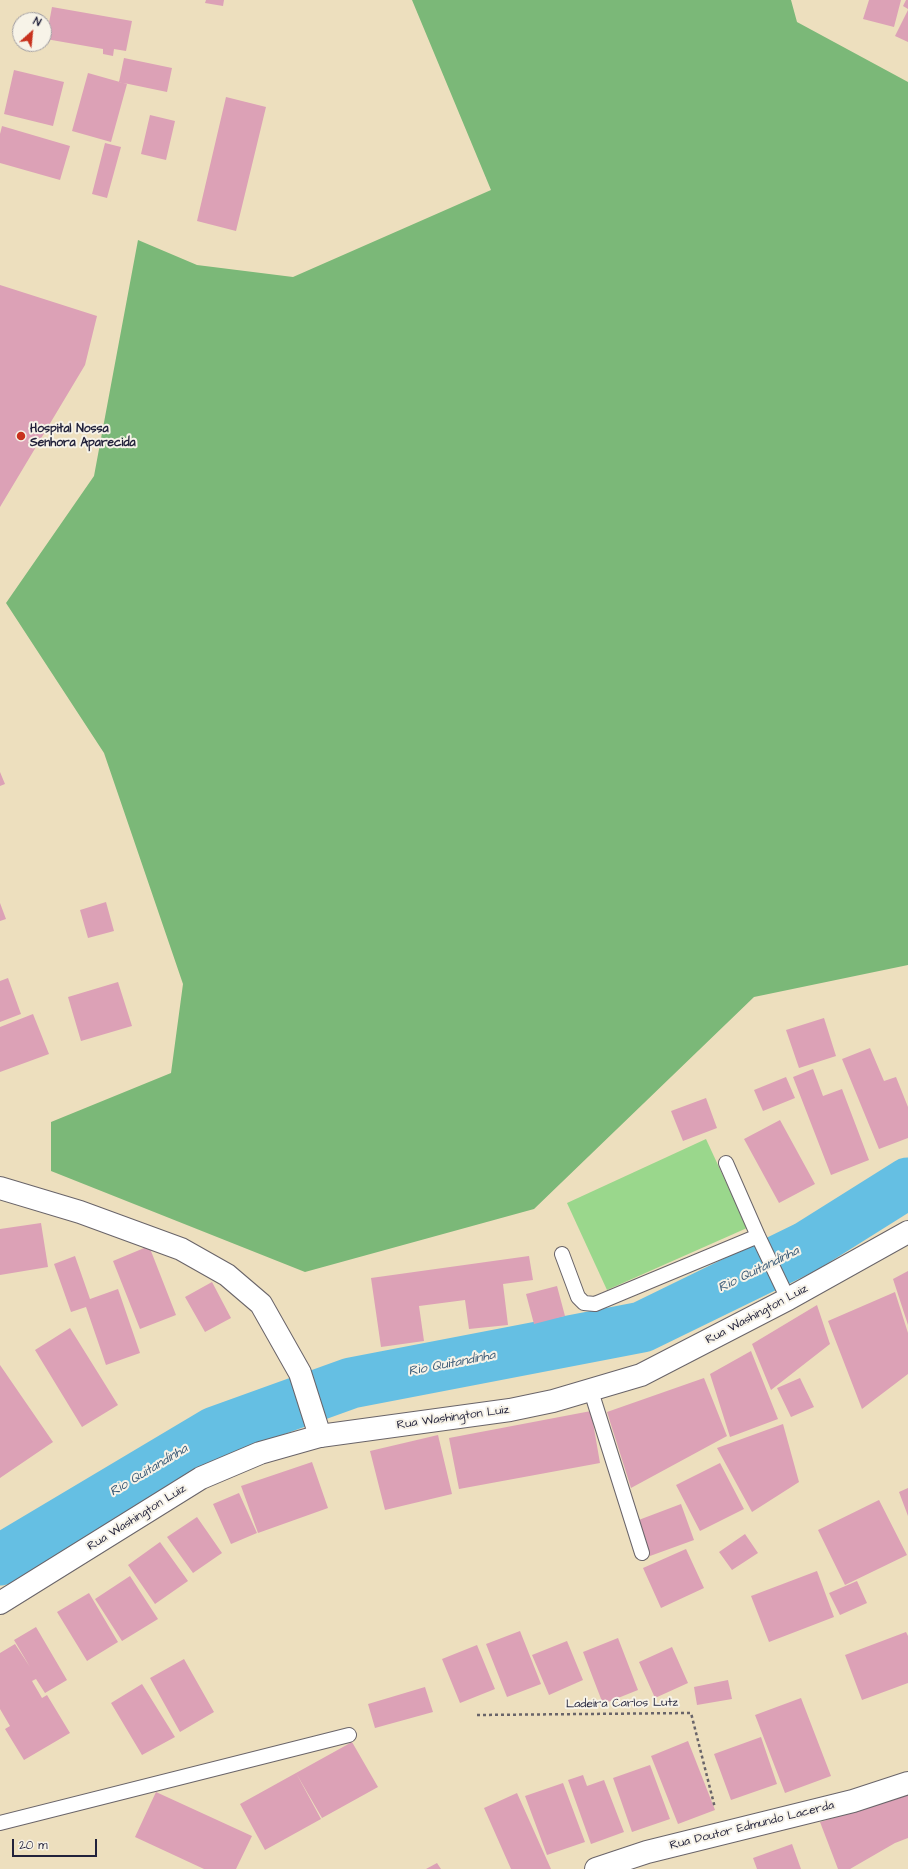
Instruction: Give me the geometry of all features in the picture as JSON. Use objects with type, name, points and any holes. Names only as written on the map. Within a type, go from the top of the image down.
[{"type":"main road","points":[[0,1188],[80,1212],[181,1250],[227,1274],[261,1304],[300,1372],[320,1436]]},
{"type":"main road","name":"Rua Washington Luiz","points":[[0,1603],[201,1478],[260,1453],[320,1436],[510,1410],[591,1391],[641,1375],[788,1299],[908,1232]]},
{"type":"main road","name":"Rua Doutor Edmundo Lacerda","points":[[596,1869],[647,1852],[853,1801],[908,1783]]},
{"type":"lane","points":[[726,1163],[788,1299]]},
{"type":"lane","points":[[562,1254],[578,1297],[584,1303],[595,1304],[758,1236]]},
{"type":"lane","points":[[591,1391],[642,1553]]},
{"type":"lane","points":[[0,1823],[349,1735]]},
{"type":"path","name":"Ladeira Carlos Lutz","points":[[477,1715],[691,1713],[722,1834]]},
{"type":"green space","points":[[412,0],[791,0],[797,22],[908,82],[908,965],[754,997],[534,1209],[305,1272],[51,1171],[51,1122],[171,1073],[183,984],[104,753],[6,603],[94,476],[138,240],[197,265],[293,277],[491,190]]},
{"type":"green space","points":[[706,1139],[747,1228],[607,1290],[567,1203]]},
{"type":"building","points":[[206,0],[224,0],[223,6],[205,3]]},
{"type":"building","points":[[869,0],[901,0],[894,27],[863,19]]},
{"type":"building","points":[[906,0],[908,0],[908,9],[903,6]]},
{"type":"building","points":[[52,7],[132,21],[126,51],[114,49],[113,56],[103,54],[103,49],[52,40]]},
{"type":"building","points":[[908,10],[908,42],[895,36]]},
{"type":"building","points":[[124,58],[172,68],[167,92],[119,82]]},
{"type":"building","points":[[14,70],[64,82],[53,126],[4,114]]},
{"type":"building","points":[[88,73],[127,84],[111,142],[72,131]]},
{"type":"building","points":[[226,97],[266,107],[236,231],[197,221]]},
{"type":"building","points":[[150,115],[175,121],[166,160],[141,154]]},
{"type":"building","points":[[2,126],[70,146],[60,180],[0,163],[0,134]]},
{"type":"building","points":[[105,143],[121,147],[107,198],[92,194]]},
{"type":"building","name":"Hospital Nossa Senhora Aparecida","points":[[0,285],[97,316],[85,365],[0,507]]},
{"type":"building","points":[[0,772],[5,784],[0,786]]},
{"type":"building","points":[[106,902],[114,931],[88,938],[80,910]]},
{"type":"building","points":[[0,903],[6,919],[0,921]]},
{"type":"building","points":[[8,978],[21,1014],[0,1022],[0,981]]},
{"type":"building","points":[[118,982],[132,1026],[81,1041],[68,997]]},
{"type":"building","points":[[33,1014],[49,1054],[0,1072],[0,1027]]},
{"type":"building","points":[[824,1018],[836,1056],[799,1068],[786,1030]]},
{"type":"building","points":[[870,1048],[884,1081],[896,1077],[908,1107],[908,1138],[879,1149],[842,1059]]},
{"type":"building","points":[[813,1069],[823,1096],[842,1089],[869,1160],[831,1175],[793,1077]]},
{"type":"building","points":[[786,1077],[795,1098],[763,1111],[754,1090]]},
{"type":"building","points":[[706,1098],[717,1128],[683,1141],[671,1111]]},
{"type":"building","points":[[780,1120],[815,1184],[779,1203],[744,1139]]},
{"type":"building","points":[[41,1223],[48,1267],[0,1275],[0,1229]]},
{"type":"building","points":[[149,1246],[176,1315],[140,1329],[113,1261]]},
{"type":"building","points":[[75,1256],[90,1299],[118,1289],[140,1353],[106,1365],[86,1307],[71,1312],[54,1264]]},
{"type":"building","points":[[529,1256],[533,1280],[503,1284],[508,1325],[469,1329],[465,1300],[419,1306],[424,1341],[381,1347],[371,1278]]},
{"type":"building","points":[[908,1271],[908,1325],[893,1279]]},
{"type":"building","points":[[212,1282],[231,1318],[205,1332],[185,1297]]},
{"type":"building","points":[[557,1286],[565,1316],[534,1324],[526,1294]]},
{"type":"building","points":[[895,1292],[908,1333],[908,1374],[862,1409],[828,1321]]},
{"type":"building","points":[[817,1305],[830,1344],[771,1390],[752,1344]]},
{"type":"building","points":[[70,1328],[118,1405],[82,1427],[35,1350]]},
{"type":"building","points":[[751,1351],[778,1419],[730,1437],[710,1374]]},
{"type":"building","points":[[0,1365],[53,1442],[0,1478]]},
{"type":"building","points":[[704,1378],[727,1436],[631,1488],[607,1412]]},
{"type":"building","points":[[800,1378],[814,1407],[791,1417],[777,1388]]},
{"type":"building","points":[[591,1411],[600,1463],[459,1489],[449,1438]]},
{"type":"building","points":[[783,1424],[799,1482],[752,1512],[717,1448]]},
{"type":"building","points":[[438,1435],[452,1494],[385,1510],[370,1451]]},
{"type":"building","points":[[312,1462],[328,1508],[258,1533],[241,1486]]},
{"type":"building","points":[[720,1463],[744,1509],[700,1531],[676,1485]]},
{"type":"building","points":[[908,1488],[908,1516],[899,1492]]},
{"type":"building","points":[[239,1493],[257,1533],[231,1544],[213,1504]]},
{"type":"building","points":[[879,1500],[907,1555],[845,1585],[818,1530]]},
{"type":"building","points":[[681,1504],[694,1540],[650,1556],[636,1521]]},
{"type":"building","points":[[197,1517],[222,1553],[193,1573],[167,1537]]},
{"type":"building","points":[[745,1534],[758,1553],[732,1570],[719,1552]]},
{"type":"building","points":[[160,1542],[188,1581],[155,1604],[128,1565]]},
{"type":"building","points":[[686,1549],[704,1588],[661,1608],[643,1568]]},
{"type":"building","points":[[817,1571],[834,1617],[769,1642],[751,1596]]},
{"type":"building","points":[[130,1576],[158,1619],[122,1641],[95,1599]]},
{"type":"building","points":[[857,1581],[867,1603],[840,1615],[829,1593]]},
{"type":"building","points":[[89,1593],[118,1642],[87,1661],[57,1612]]},
{"type":"building","points":[[36,1627],[67,1680],[45,1693],[36,1679],[32,1681],[42,1698],[47,1695],[70,1733],[24,1760],[5,1729],[10,1726],[0,1709],[0,1653],[15,1644],[30,1667],[14,1640]]},
{"type":"building","points":[[520,1631],[541,1684],[507,1697],[486,1644]]},
{"type":"building","points":[[906,1632],[908,1636],[908,1683],[862,1700],[845,1655]]},
{"type":"building","points":[[618,1638],[638,1690],[603,1704],[583,1652]]},
{"type":"building","points":[[567,1641],[583,1680],[549,1695],[532,1655]]},
{"type":"building","points":[[477,1645],[495,1689],[460,1703],[442,1659]]},
{"type":"building","points":[[672,1647],[688,1683],[655,1698],[639,1662]]},
{"type":"building","points":[[184,1659],[214,1712],[180,1732],[150,1678]]},
{"type":"building","points":[[728,1680],[732,1699],[697,1705],[694,1687]]},
{"type":"building","points":[[142,1684],[175,1737],[142,1755],[111,1703]]},
{"type":"building","points":[[425,1687],[433,1712],[375,1728],[368,1704]]},
{"type":"building","points":[[801,1698],[831,1776],[785,1793],[755,1715]]},
{"type":"building","points":[[761,1737],[777,1784],[731,1800],[714,1754]]},
{"type":"building","points":[[688,1741],[715,1810],[678,1824],[651,1756]]},
{"type":"building","points":[[352,1742],[378,1787],[322,1818],[296,1773]]},
{"type":"building","points":[[650,1765],[670,1819],[632,1832],[613,1778]]},
{"type":"building","points":[[296,1773],[321,1819],[265,1850],[240,1804]]},
{"type":"building","points":[[583,1775],[587,1786],[604,1780],[624,1832],[591,1844],[568,1780]]},
{"type":"building","points":[[563,1783],[585,1842],[547,1855],[525,1796]]},
{"type":"building","points":[[156,1792],[252,1836],[236,1869],[204,1869],[135,1837]]},
{"type":"building","points":[[517,1793],[551,1869],[511,1869],[484,1808]]},
{"type":"building","points":[[908,1795],[908,1838],[895,1843],[850,1869],[838,1869],[820,1822]]},
{"type":"building","points":[[792,1844],[801,1869],[757,1869],[753,1858]]},
{"type":"building","points":[[437,1863],[441,1869],[426,1869]]},
{"type":"waterway","name":"Rio Quitandinha","points":[[0,1560],[215,1432],[351,1383],[642,1327],[806,1247],[908,1183]]},
{"type":"place","name":"Hospital Nossa Senhora Aparecida","points":[[21,436]]}]
